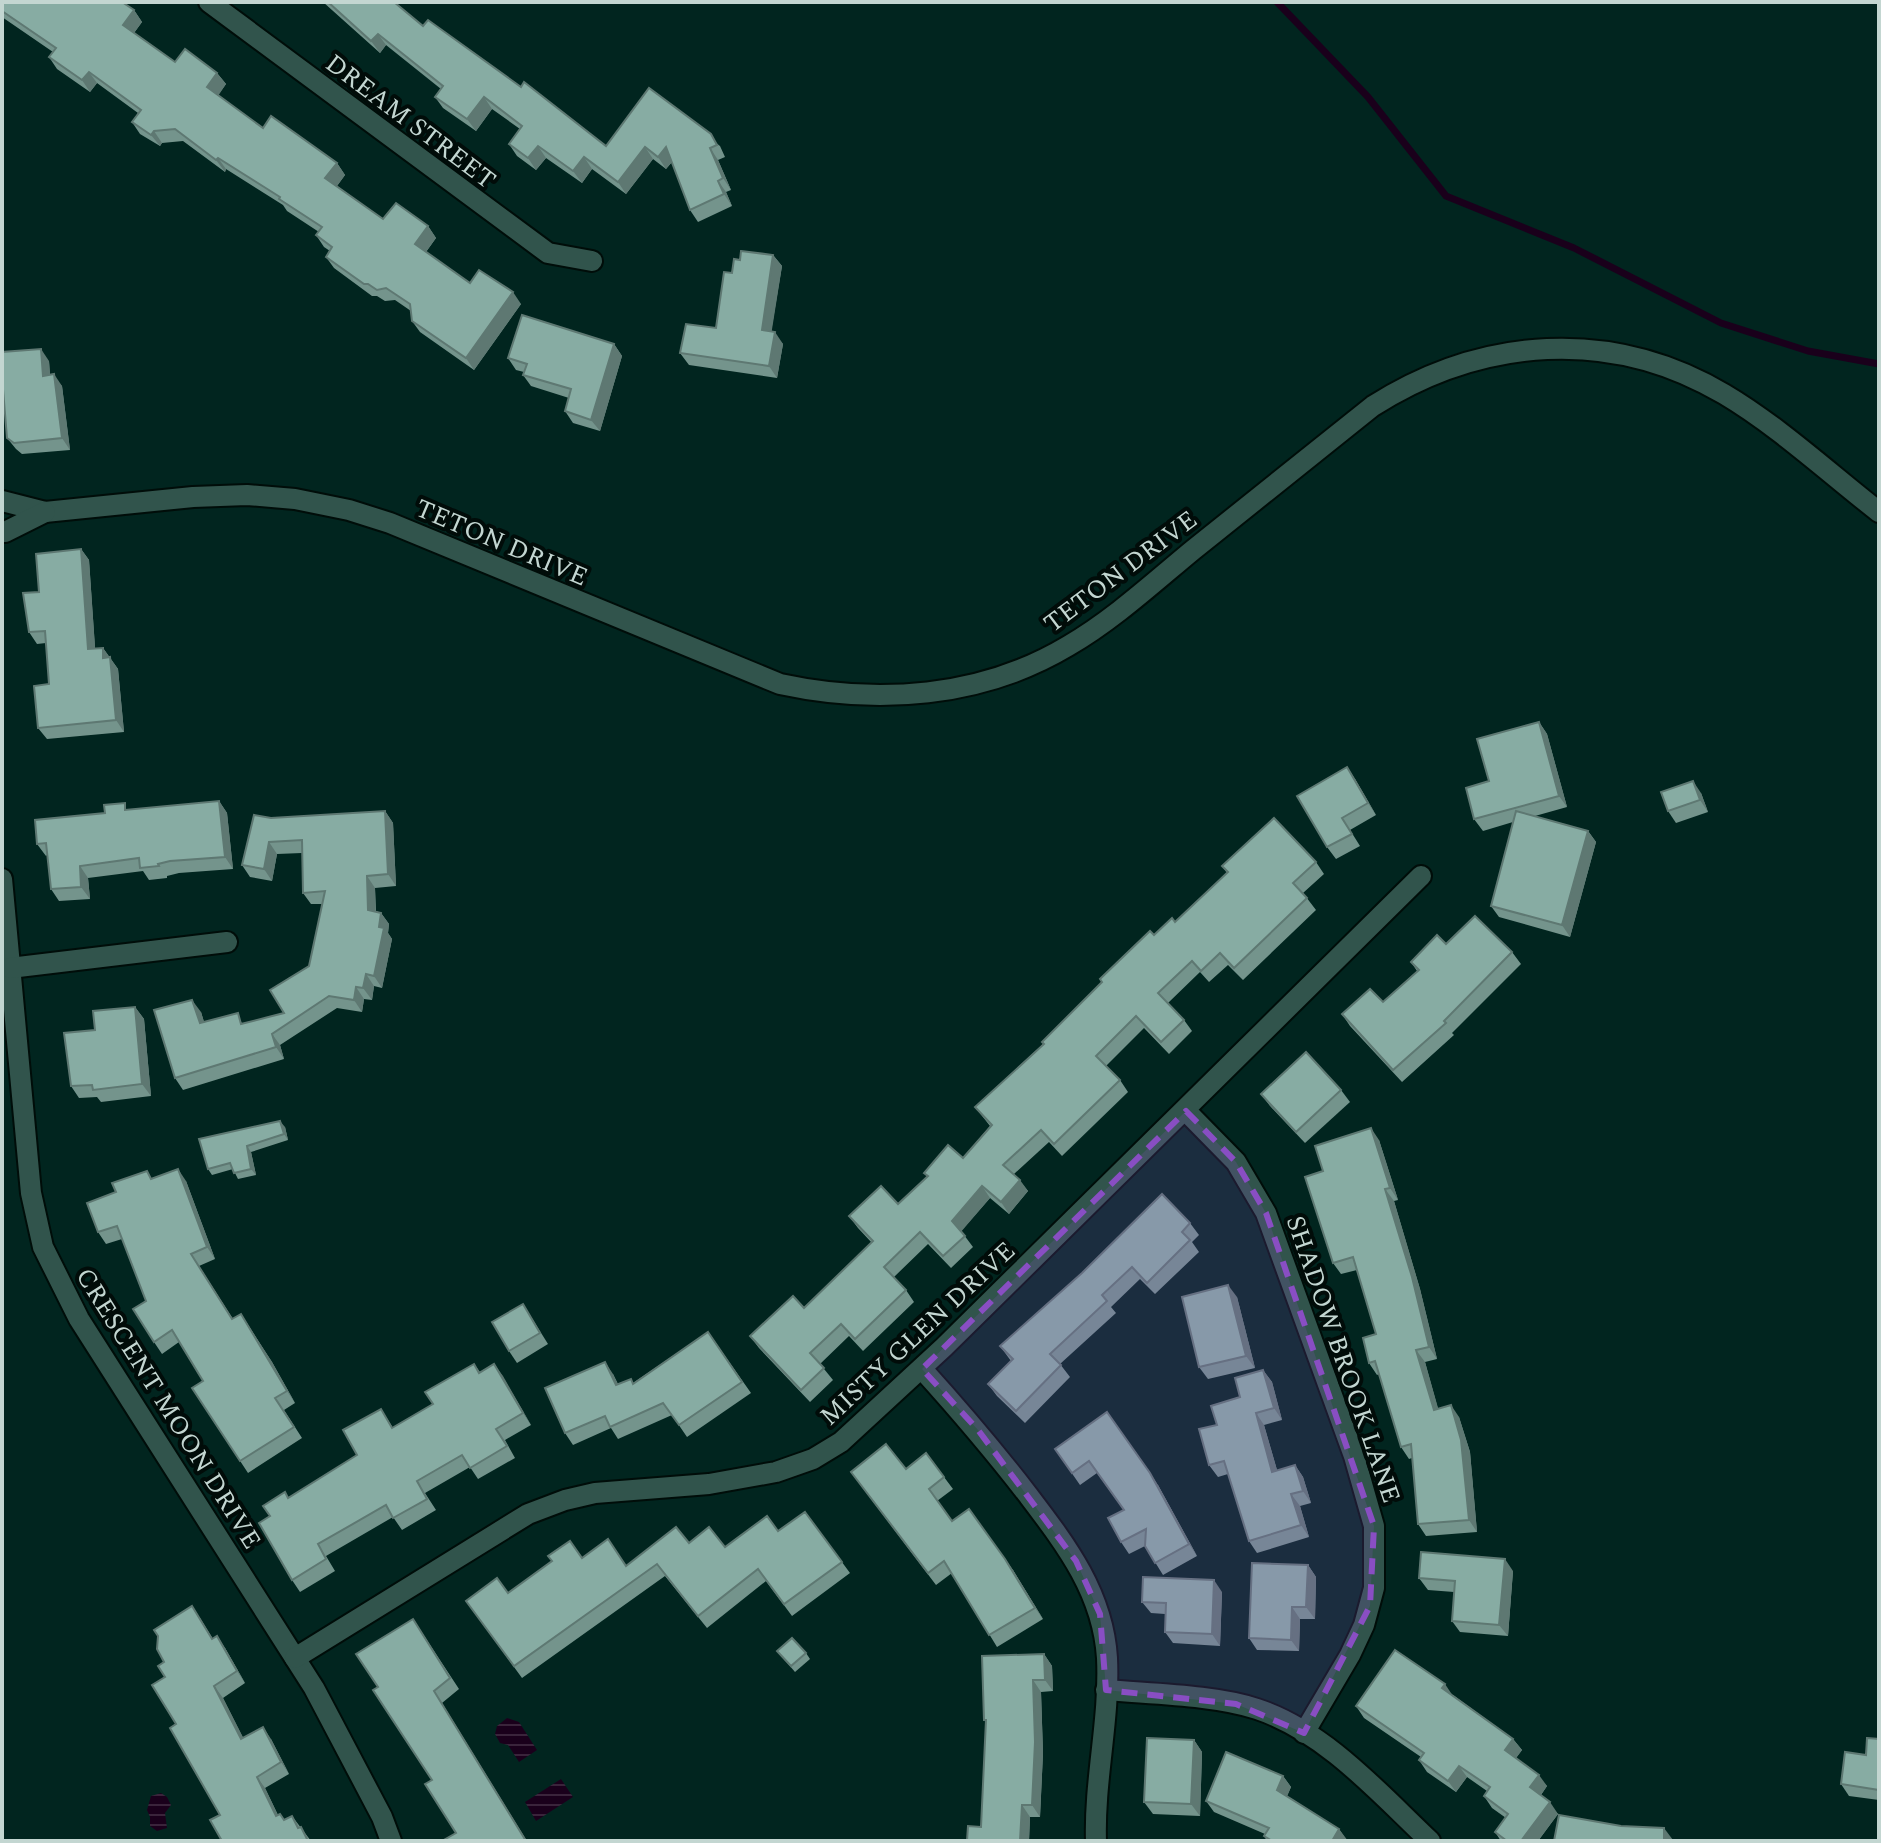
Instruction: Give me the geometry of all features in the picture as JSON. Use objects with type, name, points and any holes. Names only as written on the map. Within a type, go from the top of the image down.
[{"type":"street","name":"DREAM STREET","points":[[209,2],[548,253],[592,261]]},
{"type":"street","name":"TETON DRIVE","points":[[2,501],[45,512],[221,495],[307,501],[390,523],[780,684],[834,694],[893,696],[920,695],[966,686],[1030,665],[1068,646],[1114,614],[1373,406],[1438,371],[1499,354],[1551,348],[1591,349],[1631,356],[1694,378],[1737,403],[1879,512]]},
{"type":"street","points":[[2,501],[7,516],[4,536]]},
{"type":"street","name":"TETON DRIVE","points":[[4,536],[45,512]]},
{"type":"street","name":"MISTY GLEN DRIVE","points":[[295,1658],[528,1514],[546,1506],[595,1493],[744,1479],[813,1459],[841,1442],[922,1369],[1421,876]]},
{"type":"street","name":"CRESCENT MOON DRIVE","points":[[2,879],[31,1193],[43,1247],[79,1319],[295,1658],[350,1755],[391,1841]]},
{"type":"street","points":[[10,968],[227,942]]},
{"type":"street","name":"SHADOW BROOK LANE","points":[[1186,1111],[1236,1162],[1266,1213],[1354,1456],[1374,1526],[1374,1588],[1364,1625],[1304,1733]]},
{"type":"street","points":[[922,1369],[978,1430],[1076,1561],[1100,1614],[1107,1658],[1096,1841]]},
{"type":"street","points":[[1106,1690],[1236,1704],[1272,1715],[1304,1733],[1360,1776],[1430,1841]]},
{"type":"highlighted area","points":[[1186,1111],[1236,1162],[1266,1213],[1374,1526],[1370,1606],[1304,1733],[1236,1704],[1106,1690],[1100,1614],[1076,1561],[978,1430],[922,1369]]},
{"type":"shaded area","points":[[507,1718],[519,1722],[537,1750],[519,1762],[508,1745],[500,1743],[495,1734],[497,1726]]},
{"type":"shaded area","points":[[561,1779],[573,1797],[536,1821],[525,1802]]},
{"type":"shaded area","points":[[161,1793],[171,1805],[165,1813],[167,1828],[157,1831],[150,1826],[147,1810],[151,1796]]},
{"type":"building","points":[[2,2],[122,2],[134,10],[123,25],[175,62],[185,49],[217,73],[207,87],[263,128],[271,116],[337,163],[325,178],[383,219],[396,203],[428,226],[415,244],[470,283],[479,270],[513,292],[466,358],[412,321],[410,304],[386,288],[377,290],[364,284],[326,257],[332,247],[316,235],[322,227],[280,197],[218,158],[216,160],[175,129],[154,131],[151,135],[132,122],[141,110],[89,72],[82,80],[49,57],[56,48],[2,11]]},
{"type":"building","points":[[328,2],[394,2],[423,26],[428,20],[521,87],[524,82],[606,146],[649,88],[711,134],[717,145],[710,148],[723,178],[718,181],[724,194],[690,210],[666,147],[658,157],[645,147],[618,182],[584,157],[573,171],[538,146],[528,158],[509,144],[522,126],[484,97],[467,119],[435,97],[443,86],[378,34],[371,41]]},
{"type":"building","points":[[741,251],[773,255],[762,330],[775,332],[769,366],[680,353],[686,324],[716,328],[724,272],[732,273],[734,259],[740,260]]},
{"type":"building","points":[[522,315],[614,344],[591,420],[565,411],[571,389],[523,375],[527,364],[508,358]]},
{"type":"building","points":[[41,349],[43,376],[54,374],[62,438],[14,443],[7,438],[2,352]]},
{"type":"building","points":[[81,549],[88,649],[103,648],[103,658],[110,657],[116,720],[38,728],[34,686],[49,684],[45,631],[29,632],[23,593],[39,592],[36,554]]},
{"type":"building","points":[[1539,722],[1559,796],[1474,819],[1466,788],[1489,781],[1477,739]]},
{"type":"building","points":[[1347,767],[1368,803],[1342,818],[1352,834],[1327,847],[1297,796]]},
{"type":"building","points":[[1693,781],[1700,800],[1668,811],[1661,792]]},
{"type":"building","points":[[219,801],[225,857],[170,861],[140,868],[139,858],[80,866],[81,887],[51,889],[46,843],[37,844],[35,820],[105,813],[104,805],[125,803],[125,810]]},
{"type":"building","points":[[385,811],[388,874],[367,876],[368,910],[381,913],[379,927],[384,928],[374,976],[366,974],[363,988],[356,987],[354,1000],[329,996],[272,1034],[276,1047],[175,1078],[154,1010],[192,1000],[200,1023],[238,1013],[241,1024],[284,1013],[270,990],[309,966],[325,891],[303,893],[302,840],[269,842],[264,869],[242,865],[254,815],[271,818]]},
{"type":"building","points":[[1516,811],[1588,831],[1562,925],[1491,906]]},
{"type":"building","points":[[1274,818],[1316,862],[1293,883],[1307,898],[1234,968],[1220,953],[1201,971],[1192,961],[1158,993],[1184,1020],[1161,1042],[1136,1016],[1096,1056],[1120,1080],[1054,1144],[1041,1130],[1003,1165],[1020,1180],[1001,1202],[982,1186],[952,1221],[965,1236],[943,1256],[920,1232],[884,1267],[906,1290],[855,1339],[841,1324],[810,1353],[824,1368],[801,1390],[750,1336],[793,1296],[804,1308],[873,1241],[849,1216],[881,1186],[898,1204],[928,1176],[924,1173],[948,1145],[963,1158],[992,1125],[975,1107],[1044,1044],[1042,1042],[1102,982],[1100,979],[1150,931],[1154,935],[1172,918],[1175,922],[1228,872],[1222,866]]},
{"type":"building","points":[[1475,916],[1512,952],[1444,1021],[1446,1023],[1393,1070],[1342,1014],[1370,989],[1383,1002],[1419,970],[1411,962],[1437,935],[1446,944]]},
{"type":"building","points":[[135,1007],[142,1084],[93,1090],[92,1085],[71,1086],[64,1033],[95,1030],[93,1011]]},
{"type":"building","points":[[1306,1052],[1341,1090],[1296,1132],[1261,1094]]},
{"type":"building","points":[[280,1121],[284,1134],[247,1146],[251,1169],[234,1173],[230,1163],[208,1169],[199,1139]]},
{"type":"building","points":[[1371,1128],[1390,1188],[1385,1189],[1412,1277],[1429,1347],[1416,1350],[1434,1410],[1451,1405],[1461,1440],[1469,1520],[1418,1524],[1411,1444],[1401,1447],[1375,1361],[1369,1363],[1363,1338],[1376,1334],[1353,1257],[1333,1263],[1305,1177],[1323,1171],[1315,1146]]},
{"type":"building","points":[[178,1169],[207,1247],[191,1254],[232,1319],[241,1314],[287,1391],[275,1398],[294,1427],[240,1461],[192,1388],[203,1381],[172,1330],[154,1342],[133,1309],[146,1301],[117,1226],[98,1232],[87,1203],[116,1192],[112,1183],[147,1171],[151,1179]]},
{"type":"building","points":[[1162,1194],[1190,1223],[1182,1232],[1190,1240],[1147,1283],[1132,1267],[1102,1295],[1107,1301],[1050,1354],[1061,1365],[1016,1411],[988,1384],[1013,1359],[1000,1346],[1082,1273]]},
{"type":"building","points":[[1228,1285],[1246,1356],[1199,1367],[1182,1297]]},
{"type":"building","points":[[523,1304],[540,1333],[509,1351],[492,1322]]},
{"type":"building","points":[[708,1332],[742,1382],[679,1425],[663,1403],[610,1427],[605,1416],[565,1433],[545,1388],[605,1362],[616,1385],[631,1379],[633,1384]]},
{"type":"building","points":[[474,1364],[479,1373],[494,1364],[523,1413],[496,1429],[507,1446],[470,1468],[462,1455],[417,1481],[427,1499],[393,1518],[386,1505],[318,1544],[326,1559],[292,1580],[259,1523],[270,1516],[263,1506],[285,1492],[288,1498],[357,1455],[343,1430],[381,1409],[392,1428],[433,1404],[425,1392]]},
{"type":"building","points":[[1263,1370],[1274,1408],[1256,1413],[1272,1472],[1295,1465],[1303,1491],[1291,1494],[1301,1525],[1249,1541],[1224,1461],[1209,1465],[1199,1429],[1217,1425],[1211,1406],[1240,1397],[1235,1378]]},
{"type":"building","points":[[1107,1412],[1150,1473],[1189,1544],[1155,1563],[1145,1546],[1146,1529],[1121,1542],[1108,1518],[1124,1510],[1089,1461],[1072,1473],[1055,1449]]},
{"type":"building","points":[[886,1444],[906,1469],[926,1453],[944,1477],[929,1489],[952,1521],[969,1509],[1035,1608],[989,1635],[944,1561],[928,1573],[851,1472]]},
{"type":"building","points":[[805,1512],[842,1562],[784,1604],[758,1569],[698,1616],[657,1564],[514,1666],[466,1601],[497,1578],[508,1593],[552,1561],[548,1556],[570,1541],[582,1558],[608,1539],[626,1566],[676,1527],[689,1543],[709,1527],[725,1547],[767,1516],[778,1531]]},
{"type":"building","points":[[1421,1552],[1505,1559],[1499,1625],[1452,1621],[1455,1581],[1419,1578]]},
{"type":"building","points":[[1252,1563],[1308,1565],[1306,1607],[1292,1607],[1291,1640],[1249,1638]]},
{"type":"building","points":[[1143,1577],[1214,1580],[1212,1634],[1165,1632],[1166,1603],[1142,1602]]},
{"type":"building","points":[[192,1606],[212,1639],[217,1636],[237,1671],[214,1686],[241,1739],[263,1727],[281,1762],[257,1777],[276,1816],[280,1814],[284,1820],[292,1816],[308,1841],[222,1841],[210,1820],[220,1815],[170,1728],[176,1724],[152,1685],[165,1677],[158,1666],[164,1662],[157,1649],[158,1636],[154,1630]]},
{"type":"building","points":[[413,1619],[450,1678],[434,1691],[526,1841],[442,1841],[456,1833],[425,1784],[432,1780],[373,1690],[378,1687],[356,1654]]},
{"type":"building","points":[[792,1638],[806,1653],[791,1666],[777,1651]]},
{"type":"building","points":[[1395,1650],[1445,1684],[1442,1688],[1513,1739],[1505,1750],[1539,1775],[1530,1787],[1550,1802],[1521,1841],[1507,1841],[1495,1832],[1508,1814],[1484,1796],[1490,1787],[1459,1766],[1448,1781],[1419,1760],[1424,1753],[1356,1706]]},
{"type":"building","points":[[1044,1654],[1045,1680],[1033,1680],[1035,1742],[1032,1805],[1022,1805],[1020,1841],[967,1841],[968,1826],[981,1827],[986,1720],[982,1656]]},
{"type":"building","points":[[1147,1738],[1194,1740],[1191,1804],[1144,1802]]},
{"type":"building","points":[[1867,1738],[1879,1739],[1879,1790],[1841,1784],[1845,1752],[1866,1755]]},
{"type":"building","points":[[1226,1752],[1283,1776],[1277,1790],[1339,1829],[1332,1841],[1272,1841],[1264,1836],[1269,1828],[1206,1801]]},
{"type":"building","points":[[1559,1815],[1621,1826],[1664,1828],[1664,1841],[1554,1841]]},
{"type":"waterway","points":[[1277,2],[1368,97],[1446,196],[1574,248],[1721,323],[1808,351],[1879,364]]}]
